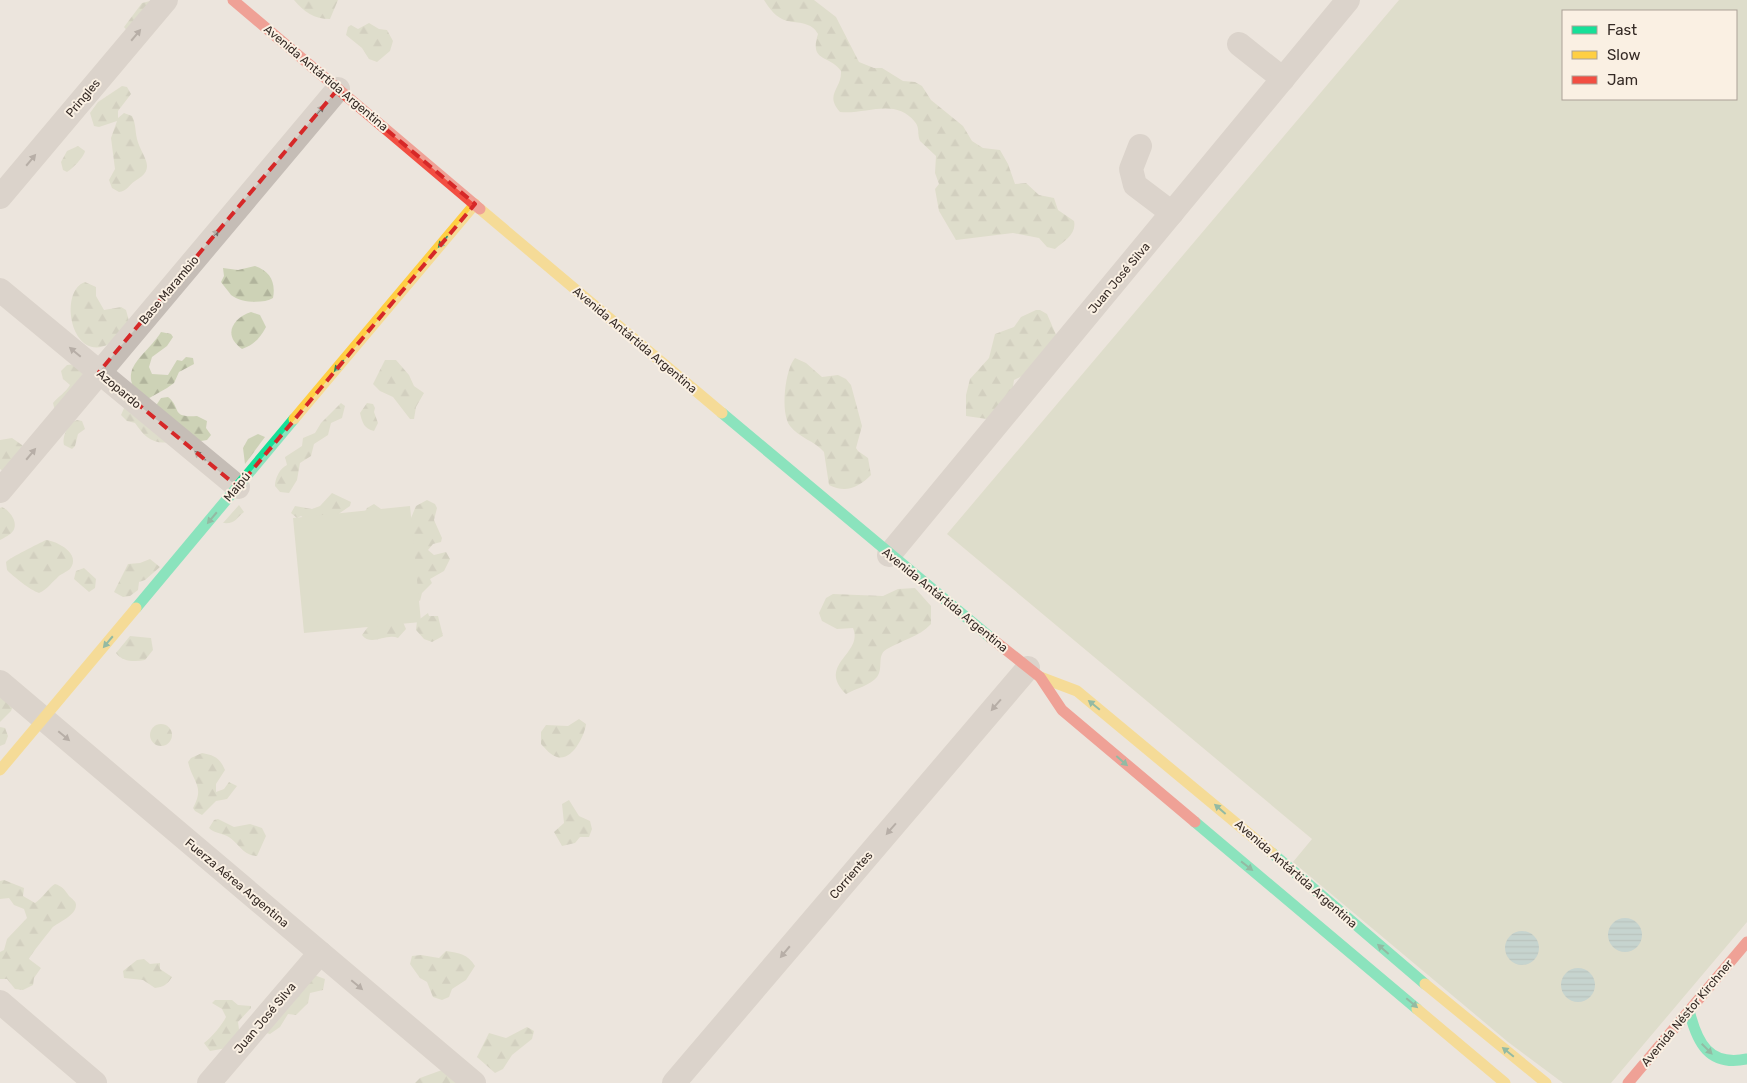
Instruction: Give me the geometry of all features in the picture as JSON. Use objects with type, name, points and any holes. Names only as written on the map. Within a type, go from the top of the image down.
[{"type":"main road","name":"Avenida Antártida Argentina","points":[[233,0],[890,555],[1034,673],[1062,710],[1505,1083]]},
{"type":"main road","name":"Maipú","points":[[0,770],[475,204]]},
{"type":"main road","name":"Avenida Antártida Argentina","points":[[1034,673],[1077,691],[1194,787],[1396,960],[1546,1083]]},
{"type":"main road","name":"Avenida Néstor Kirchner","points":[[1628,1083],[1747,942]]},
{"type":"main road","points":[[1689,1010],[1695,1034],[1707,1052],[1721,1060],[1731,1062],[1747,1059]]},
{"type":"street","name":"Pringles","points":[[0,197],[166,0]]},
{"type":"street","name":"Juan José Silva","points":[[890,555],[1348,0]]},
{"type":"street","points":[[1239,44],[1283,79]]},
{"type":"street","name":"Base Marambio","points":[[0,491],[338,89]]},
{"type":"street","points":[[1140,146],[1131,169],[1135,185],[1172,213]]},
{"type":"street","name":"Azopardo","points":[[0,290],[238,487]]},
{"type":"street","name":"Corrientes","points":[[674,1083],[1034,673]]},
{"type":"street","name":"Fuerza Aérea Argentina","points":[[0,682],[474,1083]]},
{"type":"street","name":"Juan José Silva","points":[[209,1083],[320,953]]},
{"type":"street","points":[[0,1002],[95,1083]]},
{"type":"highlighted area","points":[[338,89],[475,204],[238,487],[99,372]]},
{"type":"green space","points":[[154,0],[131,36],[124,27],[142,3]]},
{"type":"green space","points":[[294,0],[338,0],[330,19],[319,18],[310,14]]},
{"type":"green space","points":[[764,0],[814,0],[836,17],[859,62],[874,68],[882,68],[903,81],[915,82],[922,86],[931,100],[963,126],[972,141],[983,148],[1000,150],[1008,164],[1015,184],[1026,183],[1039,195],[1054,198],[1058,210],[1074,221],[1072,233],[1055,249],[1047,247],[1039,238],[1013,233],[956,240],[939,211],[935,189],[939,184],[935,173],[936,156],[920,141],[915,122],[898,110],[880,109],[840,112],[835,106],[834,96],[841,77],[841,71],[818,54],[816,43],[818,34],[808,25],[779,18]]},
{"type":"green space","points":[[1399,0],[1747,0],[1747,922],[1611,1083],[1563,1083],[1508,1042],[1293,862],[1312,839],[947,534]]},
{"type":"green space","points":[[369,23],[379,29],[387,30],[393,41],[390,51],[377,62],[369,59],[362,48],[346,35],[348,27],[351,25],[358,29]]},
{"type":"green space","points":[[122,86],[127,87],[131,94],[118,111],[118,118],[124,113],[132,116],[139,146],[147,167],[146,172],[142,176],[126,189],[119,192],[112,188],[109,180],[115,169],[111,138],[117,121],[99,127],[94,126],[90,113],[98,102]]},
{"type":"green space","points":[[78,146],[85,151],[82,156],[75,166],[67,172],[63,170],[61,162],[67,151]]},
{"type":"green space","points":[[255,266],[265,271],[271,278],[274,287],[273,298],[252,302],[235,298],[221,282],[224,276],[223,268],[238,270]]},
{"type":"green space","points":[[85,282],[96,287],[96,296],[104,310],[121,307],[126,310],[129,321],[109,344],[96,347],[85,344],[78,336],[73,324],[72,298],[77,288]]},
{"type":"green space","points":[[1036,310],[1047,314],[1057,337],[1035,370],[1014,380],[1012,393],[987,419],[966,416],[966,395],[970,379],[989,358],[995,334],[1014,327],[1021,317]]},
{"type":"green space","points":[[251,312],[260,315],[266,327],[256,341],[242,349],[232,338],[232,328],[239,318]]},
{"type":"green space","points":[[161,332],[171,334],[173,337],[167,346],[152,357],[149,367],[152,374],[168,375],[177,360],[182,361],[186,357],[193,358],[194,364],[179,372],[174,383],[144,401],[135,390],[131,380],[132,372],[140,357]]},
{"type":"green space","points":[[795,358],[806,363],[822,377],[838,375],[846,379],[851,385],[862,426],[856,448],[868,458],[871,475],[857,486],[841,489],[829,485],[824,452],[802,437],[790,426],[787,420],[785,411],[786,381]]},
{"type":"green space","points":[[385,360],[396,360],[409,375],[414,386],[424,393],[416,407],[414,419],[410,419],[393,397],[380,391],[373,384]]},
{"type":"green space","points":[[76,364],[83,374],[55,411],[53,403],[70,385],[63,379],[61,371],[67,365]]},
{"type":"green space","points":[[168,397],[180,414],[197,416],[207,421],[206,428],[211,435],[207,440],[195,442],[155,407],[161,398]]},
{"type":"green space","points":[[341,403],[345,406],[342,418],[331,423],[328,435],[314,444],[311,456],[300,463],[297,480],[289,493],[280,492],[275,483],[280,471],[287,465],[285,457],[302,446],[303,438],[315,433],[321,423]]},
{"type":"green space","points":[[367,403],[373,404],[375,408],[374,412],[378,423],[374,431],[366,427],[360,413]]},
{"type":"green space","points":[[125,406],[170,442],[153,441],[145,436],[135,423],[127,421],[121,415]]},
{"type":"green space","points":[[77,420],[82,421],[85,429],[78,434],[75,446],[72,449],[64,445],[64,438],[68,427]]},
{"type":"green space","points":[[258,434],[265,437],[245,464],[243,448],[248,439]]},
{"type":"green space","points":[[12,438],[22,445],[30,457],[8,475],[0,469],[0,440]]},
{"type":"green space","points":[[332,493],[351,502],[350,506],[337,515],[311,523],[301,516],[297,518],[291,513],[295,506],[312,509],[320,506]]},
{"type":"green space","points":[[427,500],[435,504],[437,508],[434,520],[442,538],[441,542],[433,544],[428,550],[434,555],[446,552],[450,559],[444,571],[430,579],[432,583],[422,593],[420,601],[405,591],[361,519],[367,508],[374,504],[381,509],[411,518],[416,506]]},
{"type":"green space","points":[[239,505],[244,512],[233,522],[223,523]]},
{"type":"green space","points":[[410,506],[421,622],[304,633],[293,518]]},
{"type":"green space","points":[[2,507],[8,511],[14,520],[15,528],[0,540],[0,508]]},
{"type":"green space","points":[[46,540],[67,549],[71,553],[73,563],[70,569],[39,593],[10,573],[7,570],[6,562]]},
{"type":"green space","points":[[150,559],[160,567],[145,580],[139,582],[138,590],[130,596],[123,597],[114,592],[128,564],[140,563]]},
{"type":"green space","points":[[84,568],[96,579],[95,588],[89,592],[74,579],[76,571]]},
{"type":"green space","points":[[915,588],[931,606],[931,624],[921,632],[887,649],[882,655],[877,677],[867,685],[846,694],[838,684],[836,675],[838,667],[855,637],[853,628],[837,629],[822,621],[819,613],[826,598],[833,594],[883,596],[898,589]]},
{"type":"green space","points":[[428,613],[429,616],[438,616],[443,636],[432,642],[424,639],[416,630],[417,621]]},
{"type":"green space","points":[[403,622],[406,629],[398,638],[389,637],[370,640],[362,635],[370,624]]},
{"type":"green space","points":[[130,636],[151,638],[153,650],[145,660],[129,661],[116,653]]},
{"type":"green space","points":[[0,676],[17,696],[11,711],[0,722]]},
{"type":"green space","points":[[579,719],[586,724],[585,729],[577,746],[568,756],[557,757],[548,752],[541,744],[541,732],[546,725],[568,726]]},
{"type":"green space","points":[[161,724],[169,727],[172,735],[169,743],[161,746],[153,743],[150,735],[153,727]]},
{"type":"green space","points":[[0,727],[5,728],[8,736],[5,744],[0,746]]},
{"type":"green space","points":[[202,753],[216,758],[225,770],[216,784],[216,792],[224,789],[229,782],[237,786],[227,799],[216,801],[202,815],[193,808],[198,789],[188,762],[191,758]]},
{"type":"green space","points":[[569,800],[579,816],[590,821],[592,829],[589,837],[580,837],[575,843],[562,846],[554,832],[564,823],[562,804]]},
{"type":"green space","points":[[218,819],[234,827],[250,824],[262,828],[266,836],[257,856],[247,853],[225,835],[209,828],[214,820]]},
{"type":"green space","points":[[4,880],[24,888],[23,896],[35,903],[55,884],[63,888],[76,904],[73,912],[52,928],[30,957],[29,959],[41,968],[34,978],[33,985],[23,990],[15,989],[7,979],[0,979],[0,952],[4,950],[7,939],[27,918],[24,909],[14,905],[9,898],[0,899],[0,881]]},
{"type":"green space","points":[[446,951],[459,953],[475,966],[466,980],[452,989],[449,997],[442,1000],[433,997],[427,982],[420,978],[410,964],[412,956],[421,955],[439,958]]},
{"type":"green space","points":[[144,959],[150,964],[160,963],[160,969],[172,977],[163,986],[155,988],[143,980],[124,978],[123,971],[137,960]]},
{"type":"green space","points":[[314,975],[325,979],[323,990],[310,993],[308,1003],[296,1015],[288,1014],[280,1027],[270,1034],[266,1033]]},
{"type":"green space","points":[[215,1000],[232,1000],[238,1005],[251,1006],[251,1008],[238,1022],[240,1037],[227,1048],[210,1051],[204,1043],[226,1017],[222,1009],[212,1003]]},
{"type":"green space","points":[[527,1027],[534,1031],[532,1039],[512,1055],[503,1069],[495,1073],[477,1057],[489,1033],[506,1038]]},
{"type":"green space","points":[[442,1070],[457,1083],[415,1083],[420,1078]]},
{"type":"water","points":[[1625,918],[1637,923],[1642,935],[1637,947],[1625,952],[1613,947],[1608,935],[1613,923]]},
{"type":"water","points":[[1522,931],[1534,936],[1539,948],[1534,960],[1522,965],[1510,960],[1505,948],[1510,936]]},
{"type":"water","points":[[1578,968],[1590,973],[1595,985],[1590,997],[1578,1002],[1566,997],[1561,985],[1566,973]]},
{"type":"traffic: fast","points":[[722,413],[991,638]]},
{"type":"traffic: fast","points":[[136,608],[294,419]]},
{"type":"traffic: fast","points":[[1195,822],[1417,1009]]},
{"type":"traffic: fast","points":[[1272,853],[1425,984]]},
{"type":"traffic: fast","points":[[1689,1010],[1696,1033],[1707,1050],[1714,1056],[1734,1061],[1747,1059]]},
{"type":"traffic: slow","points":[[294,419],[475,204]]},
{"type":"traffic: slow","points":[[480,209],[722,413]]},
{"type":"traffic: slow","points":[[0,770],[136,608]]},
{"type":"traffic: slow","points":[[1040,677],[1077,691],[1272,853]]},
{"type":"traffic: slow","points":[[1425,984],[1546,1083]]},
{"type":"traffic: slow","points":[[1417,1009],[1505,1083]]},
{"type":"traffic: jam","points":[[233,0],[480,209]]},
{"type":"traffic: jam","points":[[991,638],[1040,677],[1062,710],[1195,822]]},
{"type":"traffic: jam","points":[[1628,1083],[1747,942]]}]
